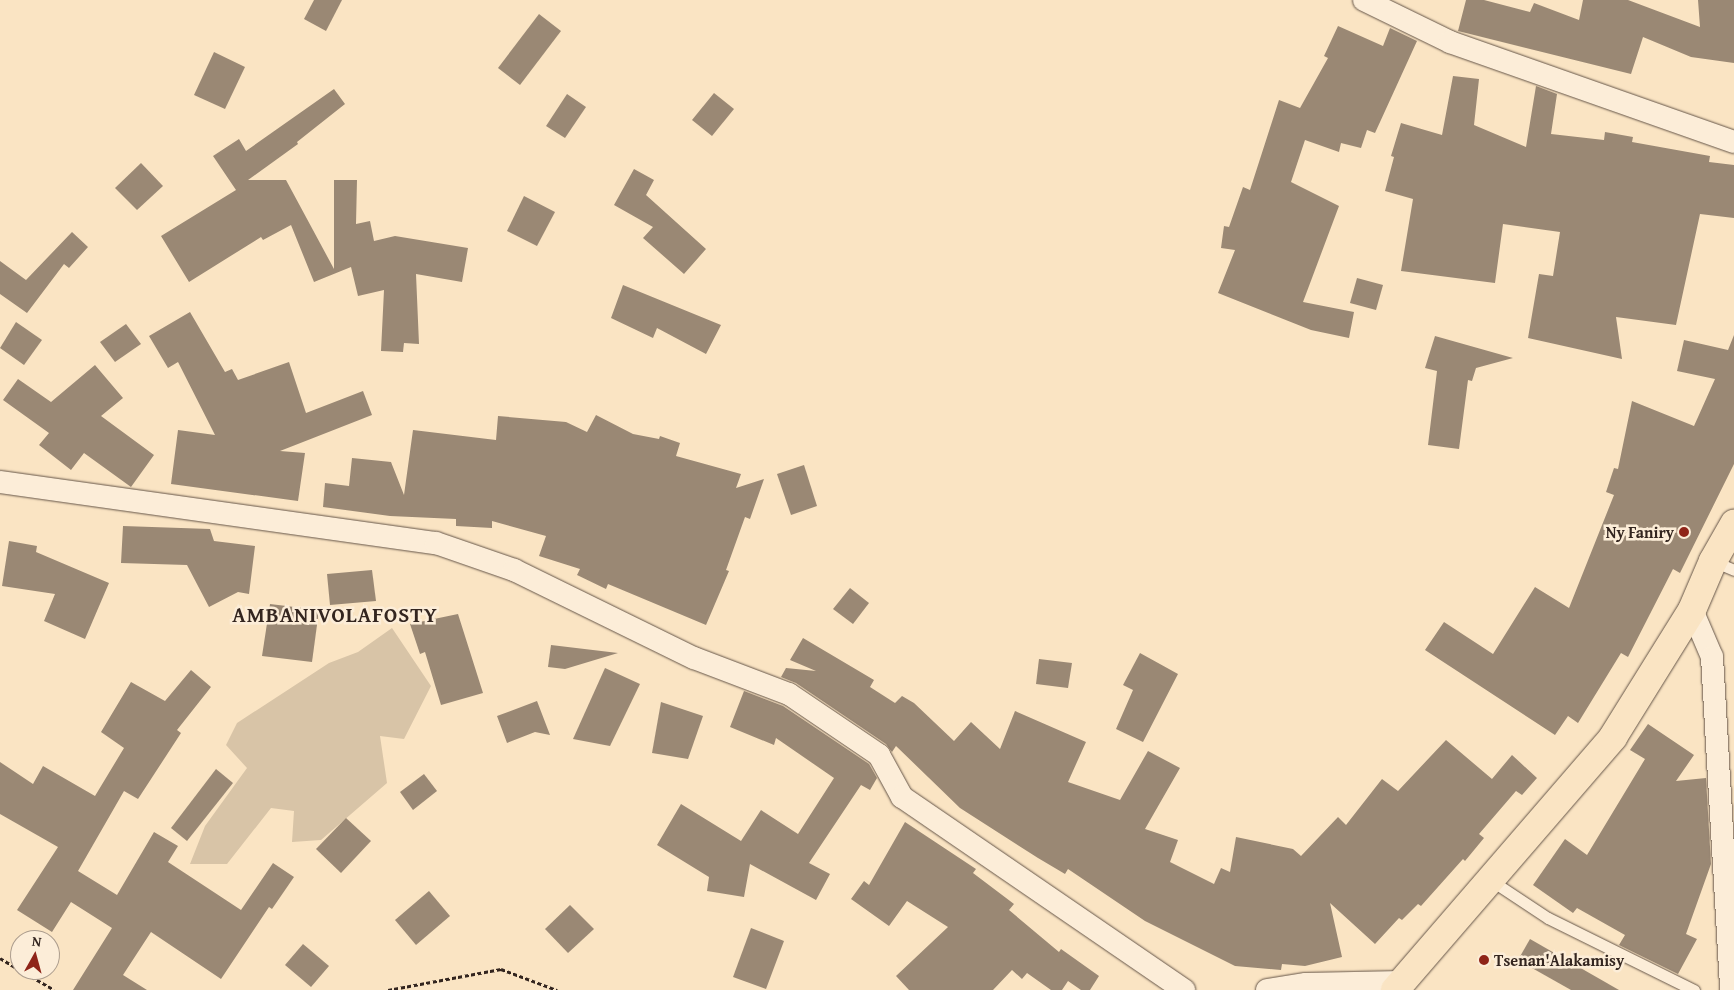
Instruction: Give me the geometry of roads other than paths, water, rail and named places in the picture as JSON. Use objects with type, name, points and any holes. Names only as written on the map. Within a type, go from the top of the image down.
[{"type":"main road","points":[[1398,986],[1492,881],[1613,737],[1692,610],[1723,566],[1734,524]]},
{"type":"street","points":[[1364,0],[1450,42],[1734,142]]},
{"type":"street","points":[[0,482],[407,538],[436,543],[514,570],[694,658],[789,694],[879,755],[902,797],[1184,990]]},
{"type":"street","points":[[1692,610],[1712,657],[1732,978]]},
{"type":"street","points":[[1266,990],[1306,984],[1398,986]]},
{"type":"lane","points":[[1492,881],[1548,918],[1694,990]]},
{"type":"place","name":"Ny Faniry","points":[[1684,532]]},
{"type":"place","name":"Tsenan'Alakamisy","points":[[1484,960]]},
{"type":"district","name":"AMBANIVOLAFOSTY","points":[[335,615]]}]
